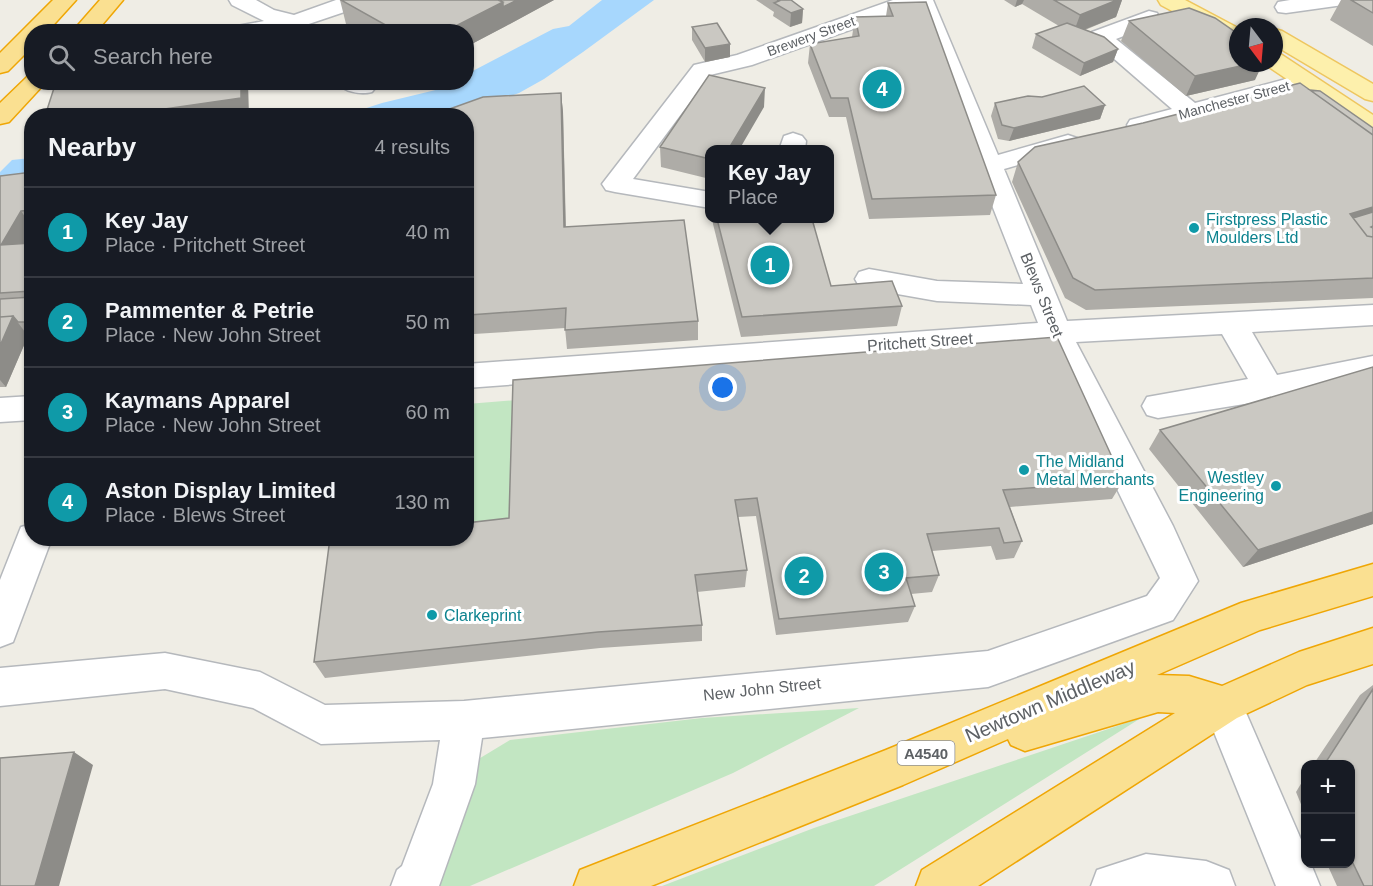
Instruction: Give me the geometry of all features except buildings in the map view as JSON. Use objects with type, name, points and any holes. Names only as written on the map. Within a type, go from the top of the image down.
[{"type":"highway","points":[[39,24],[65,0]]},
{"type":"highway","points":[[90,24],[112,0]]},
{"type":"highway","points":[[0,66],[21,41]]},
{"type":"highway","points":[[0,117],[27,90]]},
{"type":"highway","points":[[0,135],[27,90]]},
{"type":"highway","name":"Newtown Middleway","points":[[596,886],[888,770],[1254,615],[1373,580]]},
{"type":"highway","points":[[938,886],[1223,705],[1299,670],[1373,646]]},
{"type":"highway","points":[[888,770],[1158,693],[1189,694],[1223,705]]},
{"type":"main road","points":[[1169,0],[1229,21]]},
{"type":"main road","points":[[1208,0],[1233,18]]},
{"type":"main road","points":[[1283,41],[1373,94]]},
{"type":"main road","points":[[1283,53],[1314,76],[1305,81]]},
{"type":"main road","points":[[1283,66],[1373,126]]},
{"type":"street","points":[[240,0],[290,24]]},
{"type":"street","points":[[304,24],[357,0]]},
{"type":"street","name":"Brewery Street","points":[[705,199],[615,184],[702,70],[744,60],[881,4],[912,0]]},
{"type":"street","name":"Blews Street","points":[[922,0],[1066,354],[1160,537],[1180,581]]},
{"type":"street","points":[[1280,4],[1336,0]]},
{"type":"street","points":[[1280,4],[1309,24]]},
{"type":"street","points":[[1149,18],[1100,37],[1190,111]]},
{"type":"street","name":"Manchester Street","points":[[990,165],[1305,81]]},
{"type":"street","points":[[869,279],[937,291],[1042,295]]},
{"type":"street","name":"Pritchett Street","points":[[474,375],[1058,332],[1373,315]]},
{"type":"street","points":[[1231,322],[1269,388]]},
{"type":"street","points":[[1158,406],[1269,388],[1373,367]]},
{"type":"street","points":[[0,410],[24,408]]},
{"type":"street","points":[[0,630],[31,546]]},
{"type":"street","name":"New John Street","points":[[0,687],[165,671],[260,691],[321,725],[464,720],[988,669],[1160,608],[1180,581]]},
{"type":"street","points":[[1223,705],[1298,886]]},
{"type":"street","points":[[413,886],[419,881],[454,784],[464,720]]},
{"type":"street","points":[[1113,886],[1146,876],[1206,882],[1213,886]]},
{"type":"green space","points":[[517,400],[514,536],[474,541],[474,403]]},
{"type":"green space","points":[[859,708],[733,773],[470,886],[438,886],[467,766],[510,740],[702,718]]},
{"type":"green space","points":[[1141,718],[874,886],[662,886],[814,828]]},
{"type":"water","points":[[602,0],[654,0],[544,79],[519,93],[474,109],[367,108],[436,90],[474,90],[474,70],[553,29],[569,26]]},
{"type":"water","points":[[24,159],[24,180],[0,179],[0,172],[12,160]]},
{"type":"place","name":"Aston Display Limited","points":[[882,89]]},
{"type":"place","name":"Firstpress Plastic Moulders Ltd","points":[[1194,228]]},
{"type":"place","name":"Key Jay","points":[[770,265]]},
{"type":"place","name":"The Midland Metal Merchants","points":[[1024,470]]},
{"type":"place","name":"Westley Engineering","points":[[1276,486]]},
{"type":"place","name":"Kaymans Apparel","points":[[884,572]]},
{"type":"place","name":"Pammenter & Petrie","points":[[804,576]]},
{"type":"place","name":"Clarkeprint","points":[[432,615]]}]
